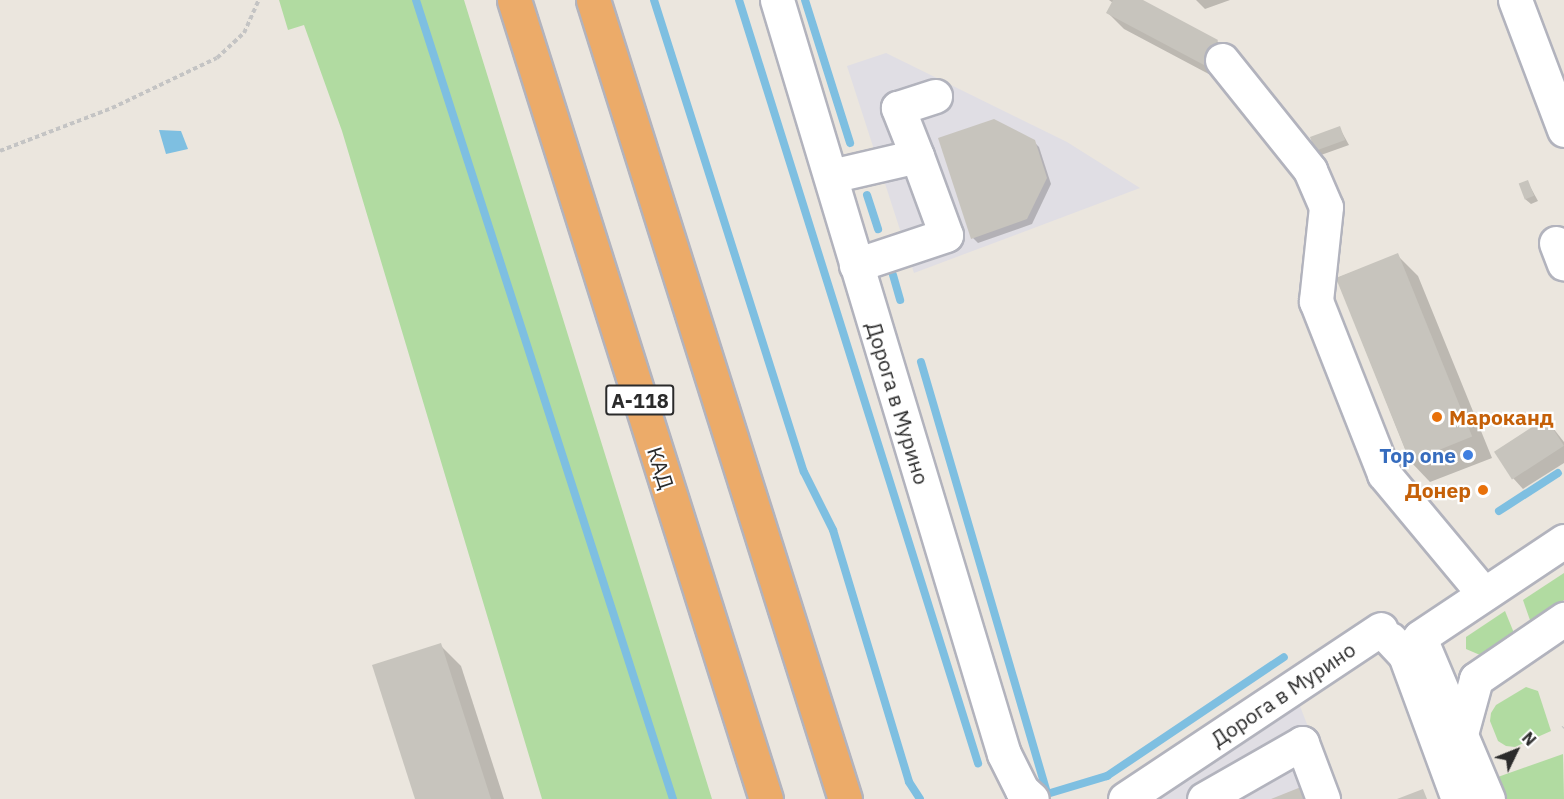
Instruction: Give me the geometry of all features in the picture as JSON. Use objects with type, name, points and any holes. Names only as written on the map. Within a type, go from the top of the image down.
[{"type":"highway","name":"КАД","points":[[514,0],[766,799]]},
{"type":"highway","points":[[592,0],[844,799]]},
{"type":"street","name":"Дорога в Мурино","points":[[777,0],[1004,754],[1026,796]]},
{"type":"street","points":[[1515,0],[1564,130]]},
{"type":"street","points":[[1222,60],[1310,170],[1326,207],[1316,301],[1384,474],[1484,594]]},
{"type":"street","points":[[856,265],[946,235],[898,108],[935,96]]},
{"type":"street","points":[[831,176],[917,156]]},
{"type":"street","points":[[1422,639],[1484,594],[1564,541]]},
{"type":"street","points":[[1461,734],[1476,679],[1564,620]]},
{"type":"street","name":"Дорога в Мурино","points":[[1125,799],[1381,629],[1422,639]]},
{"type":"street","points":[[1422,639],[1433,639],[1434,655],[1443,668],[1457,676],[1476,679]]},
{"type":"street","points":[[1422,639],[1488,799]]},
{"type":"street","points":[[1422,639],[1458,799]]},
{"type":"street","points":[[1203,799],[1302,742],[1323,799]]},
{"type":"path","points":[[0,151],[112,108],[216,58],[244,33],[258,0]]},
{"type":"shaded area","points":[[886,53],[1067,142],[1140,188],[914,273],[847,66]]},
{"type":"shaded area","points":[[1298,701],[1336,799],[1155,799]]},
{"type":"green space","points":[[279,0],[464,0],[712,799],[542,799],[342,131],[304,25],[288,30]]},
{"type":"green space","points":[[1564,573],[1564,600],[1531,623],[1523,600]]},
{"type":"green space","points":[[1505,611],[1514,633],[1480,655],[1466,649],[1466,637]]},
{"type":"green space","points":[[1526,687],[1538,691],[1551,731],[1515,747],[1506,746],[1498,741],[1490,721],[1491,713],[1496,705]]},
{"type":"green space","points":[[1563,754],[1564,799],[1504,799],[1495,778]]},
{"type":"water","points":[[159,130],[181,131],[188,149],[166,154]]},
{"type":"building","points":[[1113,0],[1143,0],[1218,40],[1204,65],[1106,13]]},
{"type":"building","points":[[994,119],[1035,140],[1047,178],[1027,219],[971,239],[938,138]]},
{"type":"building","points":[[1340,126],[1345,140],[1315,151],[1310,137]]},
{"type":"building","points":[[1528,180],[1534,196],[1525,199],[1519,184]]},
{"type":"building","points":[[1398,253],[1472,437],[1410,462],[1336,278]]},
{"type":"building","points":[[1546,418],[1564,446],[1512,479],[1494,452]]},
{"type":"building","points":[[441,643],[491,799],[415,799],[372,665]]},
{"type":"building","points":[[1306,785],[1312,799],[1271,799]]},
{"type":"building","points":[[1423,789],[1427,799],[1397,799]]},
{"type":"waterway","points":[[416,0],[673,799]]},
{"type":"waterway","points":[[654,0],[804,472],[833,530],[909,782],[920,799]]},
{"type":"waterway","points":[[739,0],[978,763]]},
{"type":"waterway","points":[[805,0],[850,143]]},
{"type":"waterway","points":[[867,195],[878,229]]},
{"type":"waterway","points":[[893,275],[900,300]]},
{"type":"waterway","points":[[921,362],[1047,794],[1107,776],[1284,657]]},
{"type":"waterway","points":[[1499,511],[1558,473]]},
{"type":"place","name":"Мароканд","points":[[1437,417]]},
{"type":"place","name":"Top one","points":[[1468,455]]},
{"type":"place","name":"Донер","points":[[1483,490]]}]
